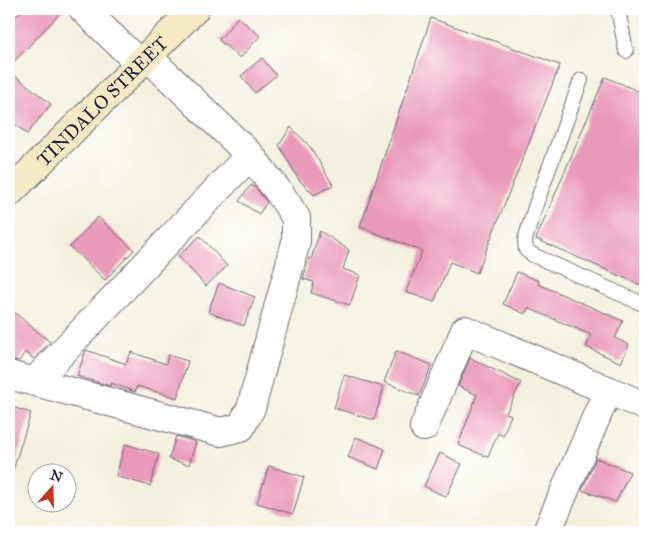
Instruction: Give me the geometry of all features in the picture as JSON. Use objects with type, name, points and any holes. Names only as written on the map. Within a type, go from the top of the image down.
[{"type":"main road","name":"TINDALO STREET","points":[[9,193],[195,9]]},
{"type":"street","points":[[22,378],[221,432],[241,427],[251,408],[296,242],[296,218],[250,155],[143,59],[83,9]]},
{"type":"street","points":[[22,378],[250,155]]},
{"type":"street","points":[[424,426],[465,330],[645,406]]},
{"type":"street","points":[[547,532],[608,390]]},
{"type":"lane","points":[[618,9],[626,51]]},
{"type":"lane","points":[[581,80],[535,207],[525,240],[526,250],[533,256],[645,305]]},
{"type":"building","points":[[23,9],[64,9],[9,67],[9,24]]},
{"type":"building","points":[[238,17],[260,36],[240,58],[219,40]]},
{"type":"building","points":[[431,18],[560,65],[477,273],[450,262],[434,302],[406,292],[422,251],[360,227]]},
{"type":"building","points":[[262,58],[276,75],[255,93],[241,76]]},
{"type":"building","points":[[9,71],[51,104],[27,134],[9,119]]},
{"type":"building","points":[[605,77],[645,94],[645,287],[536,239]]},
{"type":"building","points":[[291,127],[311,148],[333,185],[314,195],[299,180],[279,145]]},
{"type":"building","points":[[251,185],[256,188],[267,202],[259,214],[239,201]]},
{"type":"building","points":[[98,217],[134,250],[105,280],[70,247]]},
{"type":"building","points":[[320,231],[349,250],[343,269],[360,275],[350,305],[311,293],[314,282],[303,279]]},
{"type":"building","points":[[200,236],[227,266],[206,286],[178,256]]},
{"type":"building","points":[[517,272],[539,281],[538,284],[623,321],[615,338],[629,345],[621,363],[586,347],[591,335],[528,308],[525,314],[503,304]]},
{"type":"building","points":[[219,283],[255,297],[244,326],[208,312]]},
{"type":"building","points":[[9,308],[50,342],[34,359],[25,352],[19,361],[9,360]]},
{"type":"building","points":[[86,350],[126,364],[131,352],[166,364],[168,355],[188,361],[177,398],[137,386],[135,392],[111,383],[110,386],[77,376]]},
{"type":"building","points":[[396,351],[432,365],[419,396],[384,382]]},
{"type":"building","points":[[470,358],[521,383],[506,413],[511,415],[503,436],[498,433],[488,457],[458,445],[477,395],[458,386]]},
{"type":"building","points":[[344,375],[384,387],[374,420],[334,408]]},
{"type":"building","points":[[9,406],[31,413],[13,470],[9,469]]},
{"type":"building","points":[[176,436],[196,442],[189,465],[169,459]]},
{"type":"building","points":[[356,437],[385,449],[378,469],[348,457]]},
{"type":"building","points":[[125,444],[159,454],[150,486],[116,476]]},
{"type":"building","points":[[440,453],[462,464],[446,497],[424,486]]},
{"type":"building","points":[[596,458],[630,472],[616,502],[582,490]]},
{"type":"building","points":[[269,466],[304,477],[293,514],[257,503]]}]
